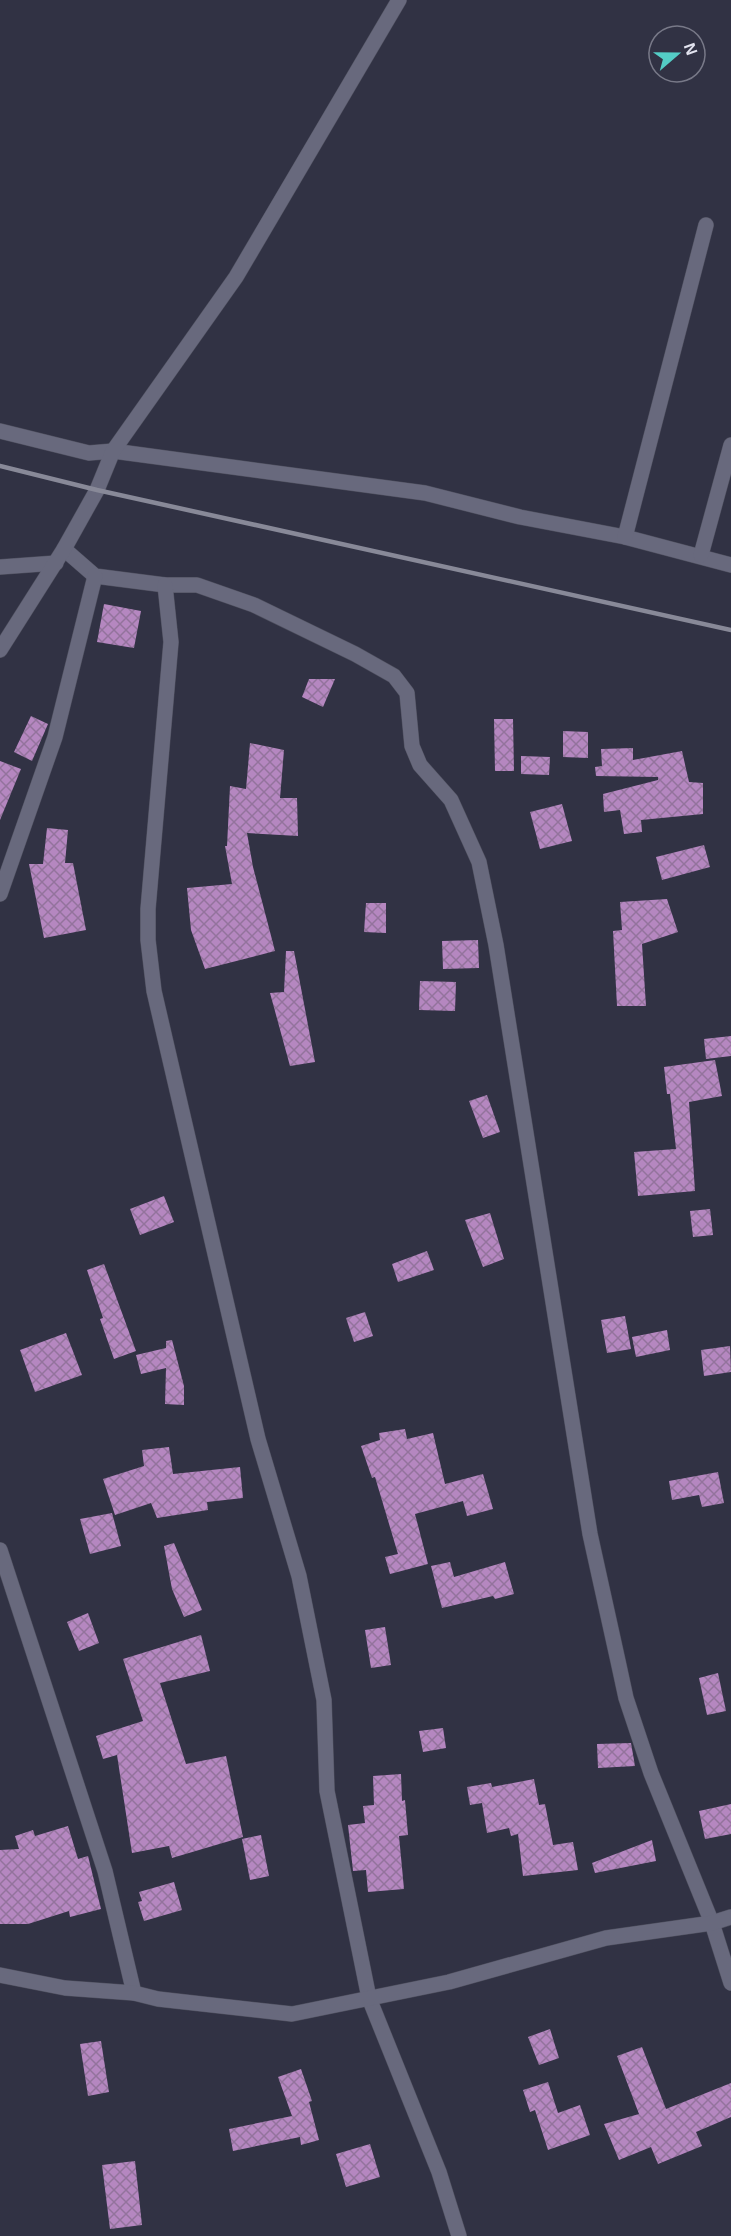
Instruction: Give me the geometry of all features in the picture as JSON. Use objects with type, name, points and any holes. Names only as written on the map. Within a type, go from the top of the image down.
[{"type":"street","points":[[0,650],[64,549],[97,490],[113,451],[236,277],[371,44],[399,0]]},
{"type":"street","points":[[625,537],[706,225]]},
{"type":"street","points":[[0,430],[89,453],[113,451],[425,493],[520,517],[625,537],[731,565]]},
{"type":"street","points":[[700,555],[731,444]]},
{"type":"street","points":[[64,549],[95,576],[165,585],[197,585],[254,605],[355,654],[394,676],[407,693],[412,746],[420,765],[451,800],[479,862],[496,945],[590,1534],[626,1698],[651,1773],[712,1923],[731,1983]]},
{"type":"street","points":[[2,564],[56,563]]},
{"type":"street","points":[[0,894],[55,737],[95,576]]},
{"type":"street","points":[[165,585],[171,651],[148,909],[148,940],[154,990],[255,1428],[298,1576],[324,1700],[327,1791],[369,1998],[439,2172],[459,2236]]},
{"type":"street","points":[[0,1550],[6,1584],[105,1871],[134,1993]]},
{"type":"street","points":[[0,1975],[65,1988],[134,1993],[158,1999],[292,2014],[449,1982],[606,1938],[712,1923],[731,1917]]},
{"type":"building","points":[[104,604],[141,611],[134,648],[97,642]]},
{"type":"building","points":[[309,679],[335,679],[323,707],[302,697]]},
{"type":"building","points":[[31,716],[48,724],[32,761],[14,752]]},
{"type":"building","points":[[494,719],[513,719],[514,771],[495,771]]},
{"type":"building","points":[[563,731],[588,732],[588,758],[563,757]]},
{"type":"building","points":[[250,743],[284,750],[280,798],[297,798],[298,836],[247,833],[253,867],[275,951],[205,969],[191,930],[187,888],[232,884],[225,846],[227,846],[230,786],[246,789]]},
{"type":"building","points":[[633,748],[633,760],[682,751],[689,782],[703,783],[703,814],[641,820],[642,832],[624,834],[620,810],[604,812],[603,794],[658,780],[658,777],[596,776],[595,767],[602,766],[601,749]]},
{"type":"building","points":[[521,756],[550,757],[549,775],[521,774]]},
{"type":"building","points":[[0,761],[21,769],[0,820]]},
{"type":"building","points":[[562,804],[572,841],[540,849],[530,812]]},
{"type":"building","points":[[47,828],[68,830],[65,863],[73,863],[86,930],[44,938],[29,864],[43,864]]},
{"type":"building","points":[[704,845],[710,867],[662,880],[656,857]]},
{"type":"building","points":[[667,899],[678,932],[642,944],[646,1006],[617,1006],[613,931],[622,930],[620,902]]},
{"type":"building","points":[[366,903],[386,903],[386,933],[364,932]]},
{"type":"building","points":[[478,940],[479,968],[443,969],[442,941]]},
{"type":"building","points":[[286,951],[294,951],[315,1062],[290,1066],[270,993],[284,992]]},
{"type":"building","points":[[420,981],[456,982],[455,1011],[419,1010]]},
{"type":"building","points":[[731,1036],[731,1056],[706,1059],[704,1039]]},
{"type":"building","points":[[715,1060],[722,1096],[689,1102],[695,1191],[638,1196],[634,1152],[676,1149],[670,1094],[667,1094],[664,1067]]},
{"type":"building","points":[[487,1095],[500,1132],[483,1138],[469,1101]]},
{"type":"building","points":[[164,1196],[174,1222],[140,1235],[130,1209]]},
{"type":"building","points":[[710,1209],[713,1235],[693,1237],[690,1211]]},
{"type":"building","points":[[490,1213],[504,1259],[483,1267],[465,1220]]},
{"type":"building","points":[[427,1251],[434,1270],[398,1282],[392,1264]]},
{"type":"building","points":[[104,1264],[136,1351],[114,1359],[87,1270]]},
{"type":"building","points":[[365,1312],[373,1336],[354,1342],[346,1318]]},
{"type":"building","points":[[625,1316],[631,1349],[607,1353],[601,1320]]},
{"type":"building","points":[[667,1330],[670,1350],[636,1357],[632,1337]]},
{"type":"building","points":[[66,1333],[82,1375],[35,1392],[20,1350]]},
{"type":"building","points":[[172,1340],[184,1386],[184,1405],[165,1404],[166,1368],[141,1374],[136,1355],[166,1348],[166,1341]]},
{"type":"building","points":[[730,1346],[731,1372],[704,1376],[701,1350]]},
{"type":"building","points":[[405,1429],[407,1439],[433,1433],[445,1484],[483,1474],[493,1509],[467,1516],[463,1501],[415,1514],[428,1564],[390,1574],[385,1557],[398,1554],[375,1477],[372,1478],[361,1446],[380,1440],[379,1433]]},
{"type":"building","points":[[169,1447],[173,1474],[240,1467],[243,1498],[207,1502],[208,1510],[157,1518],[151,1503],[115,1515],[103,1479],[144,1466],[142,1450]]},
{"type":"building","points":[[718,1472],[724,1503],[702,1507],[699,1495],[672,1500],[669,1481]]},
{"type":"building","points":[[112,1513],[121,1546],[90,1554],[80,1519]]},
{"type":"building","points":[[174,1543],[202,1610],[184,1617],[172,1589],[164,1546]]},
{"type":"building","points":[[450,1562],[454,1577],[505,1562],[514,1594],[495,1599],[493,1596],[442,1608],[431,1566]]},
{"type":"building","points":[[88,1613],[99,1643],[79,1651],[67,1622]]},
{"type":"building","points":[[385,1627],[391,1665],[371,1668],[365,1630]]},
{"type":"building","points":[[201,1635],[210,1671],[160,1683],[186,1764],[226,1756],[243,1837],[172,1858],[169,1846],[132,1853],[117,1755],[103,1759],[96,1736],[143,1721],[123,1659]]},
{"type":"building","points":[[718,1673],[726,1711],[707,1715],[699,1678]]},
{"type":"building","points":[[443,1728],[446,1748],[423,1752],[419,1731]]},
{"type":"building","points":[[631,1743],[635,1766],[598,1768],[597,1744]]},
{"type":"building","points":[[401,1774],[402,1801],[405,1800],[408,1835],[399,1836],[404,1889],[368,1892],[366,1870],[353,1871],[348,1825],[365,1823],[363,1806],[374,1805],[373,1776]]},
{"type":"building","points":[[534,1779],[539,1805],[545,1804],[553,1845],[573,1842],[578,1870],[523,1876],[518,1834],[511,1836],[509,1828],[487,1833],[482,1803],[470,1805],[467,1787],[491,1783],[492,1787]]},
{"type":"building","points":[[731,1804],[731,1834],[705,1839],[699,1811]]},
{"type":"building","points":[[68,1826],[78,1859],[88,1856],[101,1909],[70,1917],[69,1911],[28,1924],[0,1924],[0,1850],[19,1849],[15,1836],[33,1830],[35,1836]]},
{"type":"building","points":[[261,1835],[269,1876],[250,1880],[242,1839]]},
{"type":"building","points":[[652,1840],[656,1861],[595,1873],[592,1863]]},
{"type":"building","points":[[174,1882],[182,1910],[144,1921],[138,1902],[142,1901],[139,1892]]},
{"type":"building","points":[[550,2029],[559,2058],[539,2065],[528,2037]]},
{"type":"building","points":[[101,2041],[109,2092],[88,2096],[80,2044]]},
{"type":"building","points":[[642,2047],[666,2109],[731,2083],[731,2117],[696,2132],[702,2146],[658,2164],[651,2147],[619,2160],[604,2124],[639,2114],[617,2056]]},
{"type":"building","points":[[301,2069],[312,2101],[309,2102],[319,2140],[301,2145],[300,2137],[233,2151],[229,2129],[292,2116],[278,2077]]},
{"type":"building","points":[[548,2082],[558,2113],[580,2105],[590,2135],[548,2150],[535,2110],[530,2112],[523,2090]]},
{"type":"building","points":[[370,2144],[380,2177],[346,2187],[336,2154]]},
{"type":"building","points":[[135,2161],[142,2225],[110,2229],[102,2165]]},
{"type":"railway","points":[[0,466],[97,490],[731,630]]}]
